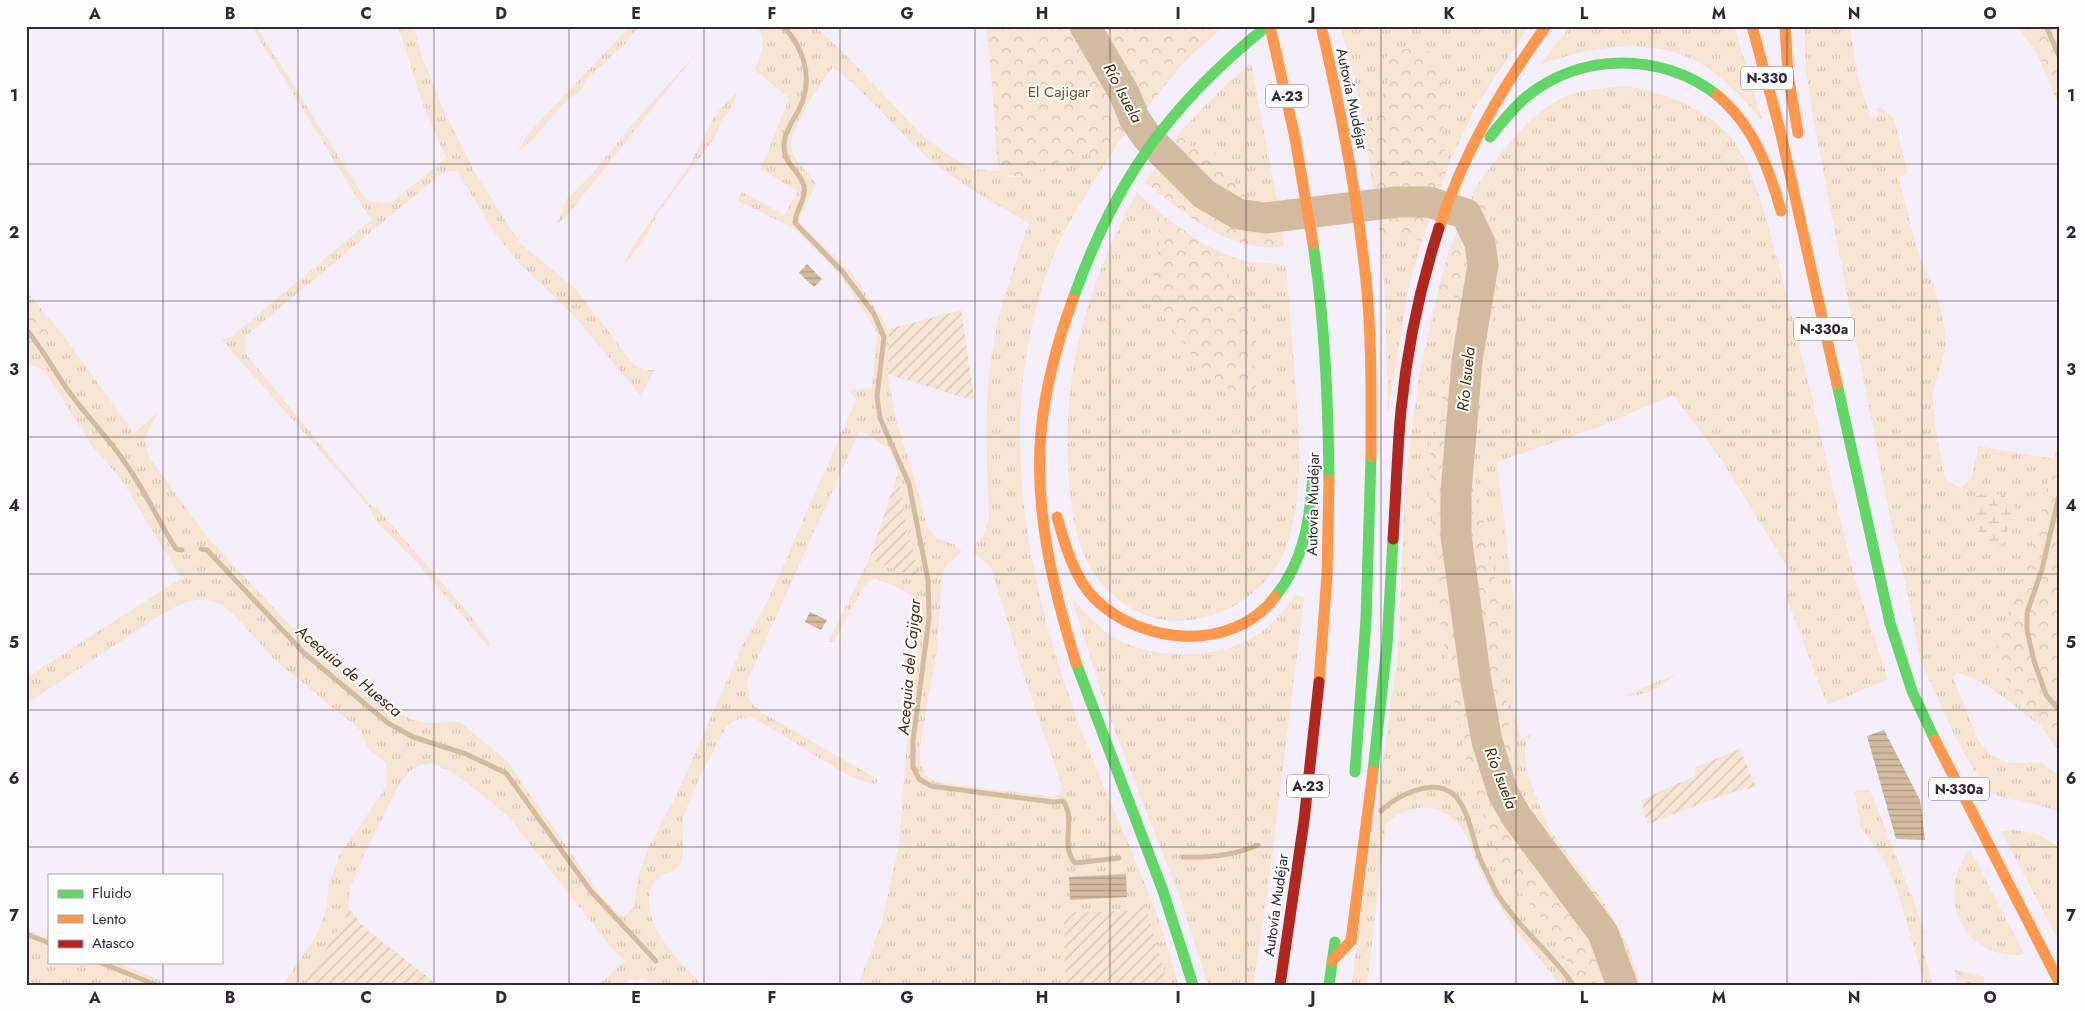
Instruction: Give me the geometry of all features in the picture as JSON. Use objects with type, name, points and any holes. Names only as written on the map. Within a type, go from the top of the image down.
[{"type":"highway","name":"Autovía Mudéjar","points":[[1268,26],[1301,165],[1319,288],[1323,326],[1329,480],[1323,642],[1311,769],[1280,985]]},
{"type":"highway","points":[[1193,985],[1164,897],[1090,706],[1055,588],[1045,532],[1040,466],[1045,399],[1072,296],[1106,216],[1150,144],[1183,103],[1219,66],[1268,26]]},
{"type":"highway","name":"Autovía Mudéjar","points":[[1321,26],[1350,158],[1366,284],[1370,368],[1370,500],[1365,649],[1354,782]]},
{"type":"highway","points":[[1332,961],[1351,941],[1372,783],[1387,645],[1401,410],[1412,332],[1428,258],[1468,151],[1513,71],[1546,26]]},
{"type":"highway","name":"N-330","points":[[1752,26],[1766,73],[1814,282]]},
{"type":"highway","points":[[1786,26],[1788,75],[1800,143]]},
{"type":"highway","points":[[1468,151],[1486,142],[1512,109],[1537,87],[1567,71],[1600,63],[1617,62],[1650,65],[1667,69],[1698,83],[1726,102],[1738,117],[1754,140],[1767,165],[1785,227]]},
{"type":"highway","points":[[1797,202],[1803,179]]},
{"type":"highway","points":[[1798,260],[1814,282]]},
{"type":"highway","name":"N-330a","points":[[1814,282],[1881,587],[1912,691],[1969,810],[2059,982]]},
{"type":"highway","points":[[1313,338],[1323,326]]},
{"type":"highway","points":[[1052,463],[1054,366]]},
{"type":"highway","points":[[1056,508],[1062,536],[1076,570],[1084,585],[1108,610],[1120,620],[1150,633],[1185,638],[1202,637],[1233,628],[1248,620],[1262,611],[1287,583],[1296,566],[1308,526],[1313,460]]},
{"type":"highway","points":[[1328,985],[1336,933]]},
{"type":"green space","points":[[251,26],[256,26],[366,200],[390,204],[446,158],[423,105],[398,26],[414,26],[421,54],[444,111],[474,171],[521,244],[576,289],[634,365],[644,370],[654,370],[641,396],[575,317],[518,262],[494,232],[457,171],[441,174],[246,336],[246,354],[370,505],[377,508],[471,616],[489,643],[489,647],[418,564],[374,519],[370,508],[222,340],[232,336],[371,220]]},
{"type":"green space","points":[[630,26],[639,26],[626,43],[587,79],[581,90],[562,105],[532,140],[518,152],[527,135]]},
{"type":"green space","points":[[757,26],[814,26],[843,52],[923,136],[950,156],[973,169],[1000,171],[1010,177],[1020,177],[1073,156],[1087,153],[1111,155],[1066,228],[1054,254],[1034,316],[1023,380],[1020,443],[1024,507],[1034,570],[1049,633],[1091,755],[1139,868],[1161,926],[1178,985],[1168,985],[1145,904],[1134,911],[1064,912],[1065,985],[858,985],[882,922],[899,845],[910,703],[922,612],[919,605],[909,594],[874,578],[864,586],[834,642],[828,642],[869,560],[919,577],[906,525],[898,473],[891,451],[867,434],[859,432],[747,681],[750,701],[761,712],[879,780],[873,785],[851,777],[752,717],[738,719],[726,727],[699,780],[683,819],[683,856],[681,862],[675,869],[654,881],[649,899],[650,913],[655,927],[663,940],[702,985],[655,985],[643,979],[630,980],[621,985],[598,985],[625,961],[610,946],[507,815],[457,775],[433,763],[420,765],[411,770],[397,788],[361,861],[350,889],[345,919],[303,985],[283,985],[316,936],[326,909],[329,884],[339,856],[382,793],[387,780],[386,763],[369,750],[360,730],[274,659],[235,616],[222,605],[208,600],[196,600],[181,604],[162,614],[26,704],[26,678],[181,578],[121,479],[92,446],[45,371],[26,363],[26,346],[32,351],[61,332],[134,433],[158,412],[145,437],[148,455],[207,537],[305,641],[378,701],[410,719],[428,723],[460,722],[507,761],[601,896],[622,917],[634,907],[638,877],[648,849],[677,794],[742,646],[768,600],[856,400],[848,390],[872,388],[877,332],[838,272],[795,229],[738,201],[742,192],[785,215],[797,191],[761,169],[789,98],[755,70],[762,48],[760,31]],"holes":[[[833,67],[930,160],[971,189],[1029,223],[1005,295],[994,340],[987,407],[989,519],[983,536],[974,544],[974,553],[991,567],[1021,667],[1063,790],[1054,797],[935,782],[926,775],[920,763],[920,746],[937,649],[942,578],[946,565],[962,552],[955,545],[936,538],[927,526],[898,426],[888,379],[889,329],[852,273],[798,221],[816,184],[793,154],[791,141],[794,131],[806,107]]]},
{"type":"green space","name":"El Cajigar","points":[[985,26],[1224,26],[1185,61],[1118,143],[1111,155],[1073,156],[1036,172],[1018,176],[1000,171],[997,159],[990,58]]},
{"type":"green space","points":[[1340,26],[1529,26],[1476,106],[1449,164],[1441,138],[1447,108],[1388,82],[1376,109],[1366,142],[1355,79]]},
{"type":"green space","points":[[1570,26],[1734,26],[1762,120],[1726,82],[1712,71],[1693,59],[1672,52],[1628,46],[1606,48],[1562,57],[1541,64]]},
{"type":"green space","points":[[1804,26],[1850,26],[1858,78],[1871,119],[1878,117],[1876,109],[1880,107],[1894,119],[1908,174],[1898,177],[1921,262],[1934,285],[1946,332],[1945,351],[1932,395],[1937,439],[1945,479],[1961,488],[1972,478],[1978,446],[2054,459],[2028,563],[1998,640],[1994,663],[2038,724],[1999,694],[1977,680],[1956,673],[1953,677],[1978,740],[1991,755],[2008,763],[2040,762],[2057,774],[2059,812],[2042,806],[2003,798],[1989,791],[1980,780],[1957,741],[1920,660],[1910,604],[1891,522],[1813,118],[1806,69]]},
{"type":"green space","points":[[2016,26],[2059,26],[2059,106],[2037,53]]},
{"type":"green space","points":[[1422,49],[1433,53],[1446,80],[1447,108],[1441,138],[1449,164],[1422,241],[1402,237],[1380,237],[1366,142],[1376,109],[1388,82],[1386,57],[1392,51]]},
{"type":"green space","points":[[696,54],[569,213],[556,226],[566,200],[592,174],[629,128]]},
{"type":"green space","points":[[1251,63],[1278,206],[1264,203],[1246,195],[1235,184],[1220,154],[1190,146],[1180,132],[1225,85]]},
{"type":"green space","points":[[1626,86],[1654,92],[1682,102],[1708,117],[1730,136],[1747,164],[1766,219],[1780,270],[1855,578],[1888,679],[1827,705],[1787,599],[1790,587],[1789,570],[1723,462],[1673,395],[1601,426],[1497,462],[1515,610],[1514,711],[1521,738],[1534,733],[1526,744],[1525,758],[1530,779],[1550,830],[1540,831],[1522,798],[1515,776],[1503,673],[1497,588],[1472,462],[1470,437],[1471,405],[1502,278],[1489,209],[1476,187],[1510,142],[1537,115],[1552,104],[1569,95],[1587,90]]},
{"type":"green space","points":[[737,92],[734,103],[723,119],[715,137],[657,214],[646,237],[624,265],[631,249],[690,164],[715,115]]},
{"type":"green space","points":[[1180,132],[1190,146],[1220,154],[1235,184],[1246,195],[1264,203],[1278,206],[1284,247],[1263,247],[1244,244],[1226,238],[1209,229],[1145,183]]},
{"type":"green space","points":[[1476,187],[1489,209],[1497,234],[1502,278],[1471,405],[1470,437],[1472,462],[1497,588],[1503,673],[1515,776],[1522,798],[1540,831],[1550,830],[1602,899],[1628,946],[1641,985],[1579,985],[1548,926],[1523,896],[1498,856],[1467,767],[1440,622],[1430,486],[1431,442],[1453,351],[1460,299],[1438,291],[1448,254]]},
{"type":"green space","points":[[1137,192],[1161,214],[1158,225],[1161,240],[1153,264],[1153,282],[1148,295],[1189,350],[1202,375],[1258,380],[1253,364],[1259,355],[1250,313],[1229,289],[1229,256],[1244,261],[1286,265],[1299,440],[1298,482],[1293,524],[1287,545],[1278,564],[1266,580],[1250,595],[1233,606],[1213,615],[1193,620],[1172,621],[1152,617],[1130,608],[1110,592],[1094,574],[1083,553],[1076,531],[1072,508],[1068,473],[1068,426],[1070,390],[1076,356],[1083,322],[1093,290],[1120,225]]},
{"type":"green space","points":[[1161,214],[1203,244],[1229,256],[1229,289],[1250,312],[1259,355],[1253,364],[1258,380],[1255,389],[1244,393],[1223,387],[1202,375],[1189,350],[1148,295],[1153,282],[1153,264],[1161,240],[1158,225]]},
{"type":"green space","points":[[1380,237],[1402,237],[1422,241],[1409,284],[1388,413],[1385,295]]},
{"type":"green space","points":[[26,291],[61,332],[32,351],[26,346]]},
{"type":"green space","points":[[1438,291],[1461,299],[1453,351],[1431,442],[1430,486],[1440,622],[1467,767],[1523,896],[1548,926],[1579,985],[1559,985],[1511,924],[1486,882],[1460,826],[1443,812],[1424,808],[1404,812],[1386,824],[1367,985],[1351,985],[1398,655],[1405,485],[1419,376]]},
{"type":"green space","points":[[961,310],[974,397],[971,400],[888,374],[889,329]]},
{"type":"green space","points":[[2059,440],[2059,751],[1994,663],[1998,640],[2028,563]]},
{"type":"green space","points":[[898,473],[906,525],[920,578],[869,560]]},
{"type":"green space","points":[[1984,493],[2007,498],[2014,504],[2016,509],[2001,545],[1993,546],[1986,544],[1979,532],[1973,501],[1975,496]]},
{"type":"green space","points":[[1296,595],[1304,598],[1266,904],[1253,985],[1208,985],[1182,903],[1106,708],[1072,599],[1098,626],[1117,639],[1135,647],[1155,652],[1196,654],[1235,646],[1259,634],[1281,613]]},
{"type":"green space","points":[[1676,674],[1647,693],[1624,696]]},
{"type":"green space","points":[[1740,749],[1756,787],[1733,792],[1647,824],[1641,800],[1695,776],[1696,767]]},
{"type":"green space","points":[[1855,790],[1870,790],[1923,928],[1923,950],[1933,985],[1925,985],[1897,890],[1884,859],[1860,826]]},
{"type":"green space","points":[[2014,830],[2038,834],[2059,847],[2057,938],[2001,831]]},
{"type":"green space","points":[[1970,849],[2024,954],[2003,954],[1985,948],[1971,937],[1961,922],[1955,905],[1955,886],[1959,867]]},
{"type":"green space","points":[[1145,903],[1168,985],[1065,985],[1064,912],[1134,911]]},
{"type":"green space","points":[[348,908],[365,928],[438,985],[303,985],[345,919]]},
{"type":"green space","points":[[26,930],[48,938],[48,964],[122,964],[171,985],[26,985]]},
{"type":"green space","points":[[1954,969],[1984,977],[1984,985],[1958,985]]},
{"type":"shaded area","points":[[807,264],[822,279],[814,287],[799,273]]},
{"type":"shaded area","points":[[810,612],[827,620],[821,630],[805,622]]},
{"type":"shaded area","points":[[1884,730],[1920,800],[1925,840],[1896,839],[1867,736]]},
{"type":"shaded area","points":[[1126,874],[1127,897],[1070,900],[1069,877]]},
{"type":"waterway","name":"Acequia del Cajigar","points":[[783,26],[800,51],[806,70],[806,90],[799,110],[786,133],[784,146],[787,159],[800,177],[804,188],[803,198],[795,223],[842,271],[874,314],[884,337],[877,396],[880,418],[909,484],[928,580],[929,618],[913,741],[913,767],[919,779],[931,786],[1053,802],[1063,801],[1069,816],[1068,848],[1070,856],[1075,863],[1119,858]]},
{"type":"waterway","name":"Río Isuela","points":[[1085,26],[1124,93],[1134,118],[1147,137],[1204,194],[1238,214],[1265,218],[1397,202],[1429,202],[1466,214],[1480,243],[1483,265],[1467,361],[1456,492],[1456,536],[1476,681],[1487,741],[1503,793],[1516,816],[1603,933],[1622,985]]},
{"type":"waterway","points":[[2046,26],[2059,56]]},
{"type":"waterway","name":"Acequia de Huesca","points":[[26,329],[74,399],[121,457],[141,487],[176,549],[182,550]]},
{"type":"waterway","points":[[2059,496],[2042,569],[2027,613],[2027,630],[2034,661],[2046,695],[2059,710]]},
{"type":"waterway","name":"Acequia de Huesca","points":[[201,549],[207,550],[304,653],[388,723],[413,737],[466,754],[506,773],[590,890],[656,961]]},
{"type":"waterway","name":"Acequia del Cajigar","points":[[1381,811],[1415,790],[1435,787],[1445,789],[1453,794],[1466,814],[1481,862],[1502,901],[1522,926],[1554,960],[1573,985]]},
{"type":"waterway","name":"Acequia del Cajigar","points":[[1183,857],[1222,855],[1258,845]]},
{"type":"waterway","points":[[26,934],[48,943]]},
{"type":"waterway","points":[[104,964],[156,985]]},
{"type":"traffic: fast","points":[[1073,299],[1089,256],[1107,217],[1127,181],[1149,148],[1201,85],[1267,26]]},
{"type":"traffic: fast","points":[[1490,137],[1526,97],[1548,82],[1571,72],[1596,65],[1621,63],[1646,65],[1671,71],[1695,81],[1717,95]]},
{"type":"traffic: fast","points":[[1313,244],[1325,362],[1329,480]]},
{"type":"traffic: fast","points":[[1837,384],[1890,623],[1912,691],[1935,740]]},
{"type":"traffic: fast","points":[[1355,772],[1366,620],[1371,456]]},
{"type":"traffic: fast","points":[[1275,597],[1293,569],[1304,539],[1310,508],[1313,475]]},
{"type":"traffic: fast","points":[[1373,771],[1387,645],[1393,539]]},
{"type":"traffic: fast","points":[[1076,663],[1163,891],[1193,985]]},
{"type":"traffic: fast","points":[[1329,985],[1335,942]]},
{"type":"traffic: slow","points":[[1270,26],[1295,138],[1313,244]]},
{"type":"traffic: slow","points":[[1321,26],[1348,153],[1366,281],[1371,368],[1371,456]]},
{"type":"traffic: slow","points":[[1439,228],[1460,174],[1485,123],[1529,50],[1546,26]]},
{"type":"traffic: slow","points":[[1752,26],[1780,130],[1837,384]]},
{"type":"traffic: slow","points":[[1785,26],[1788,75],[1798,133]]},
{"type":"traffic: slow","points":[[1717,95],[1730,107],[1758,148],[1771,179],[1781,211]]},
{"type":"traffic: slow","points":[[1073,299],[1057,347],[1043,415],[1040,491],[1047,549],[1053,578],[1076,663]]},
{"type":"traffic: slow","points":[[1319,682],[1327,575],[1329,480]]},
{"type":"traffic: slow","points":[[1057,517],[1071,561],[1088,591],[1114,614],[1137,626],[1161,633],[1186,636],[1212,634],[1235,627],[1257,615],[1275,597]]},
{"type":"traffic: slow","points":[[1935,740],[2059,982]]},
{"type":"traffic: slow","points":[[1332,961],[1351,941],[1373,771]]},
{"type":"traffic: jam","points":[[1393,539],[1400,426],[1407,364],[1420,295],[1439,228]]},
{"type":"traffic: jam","points":[[1280,985],[1304,821],[1319,682]]}]
